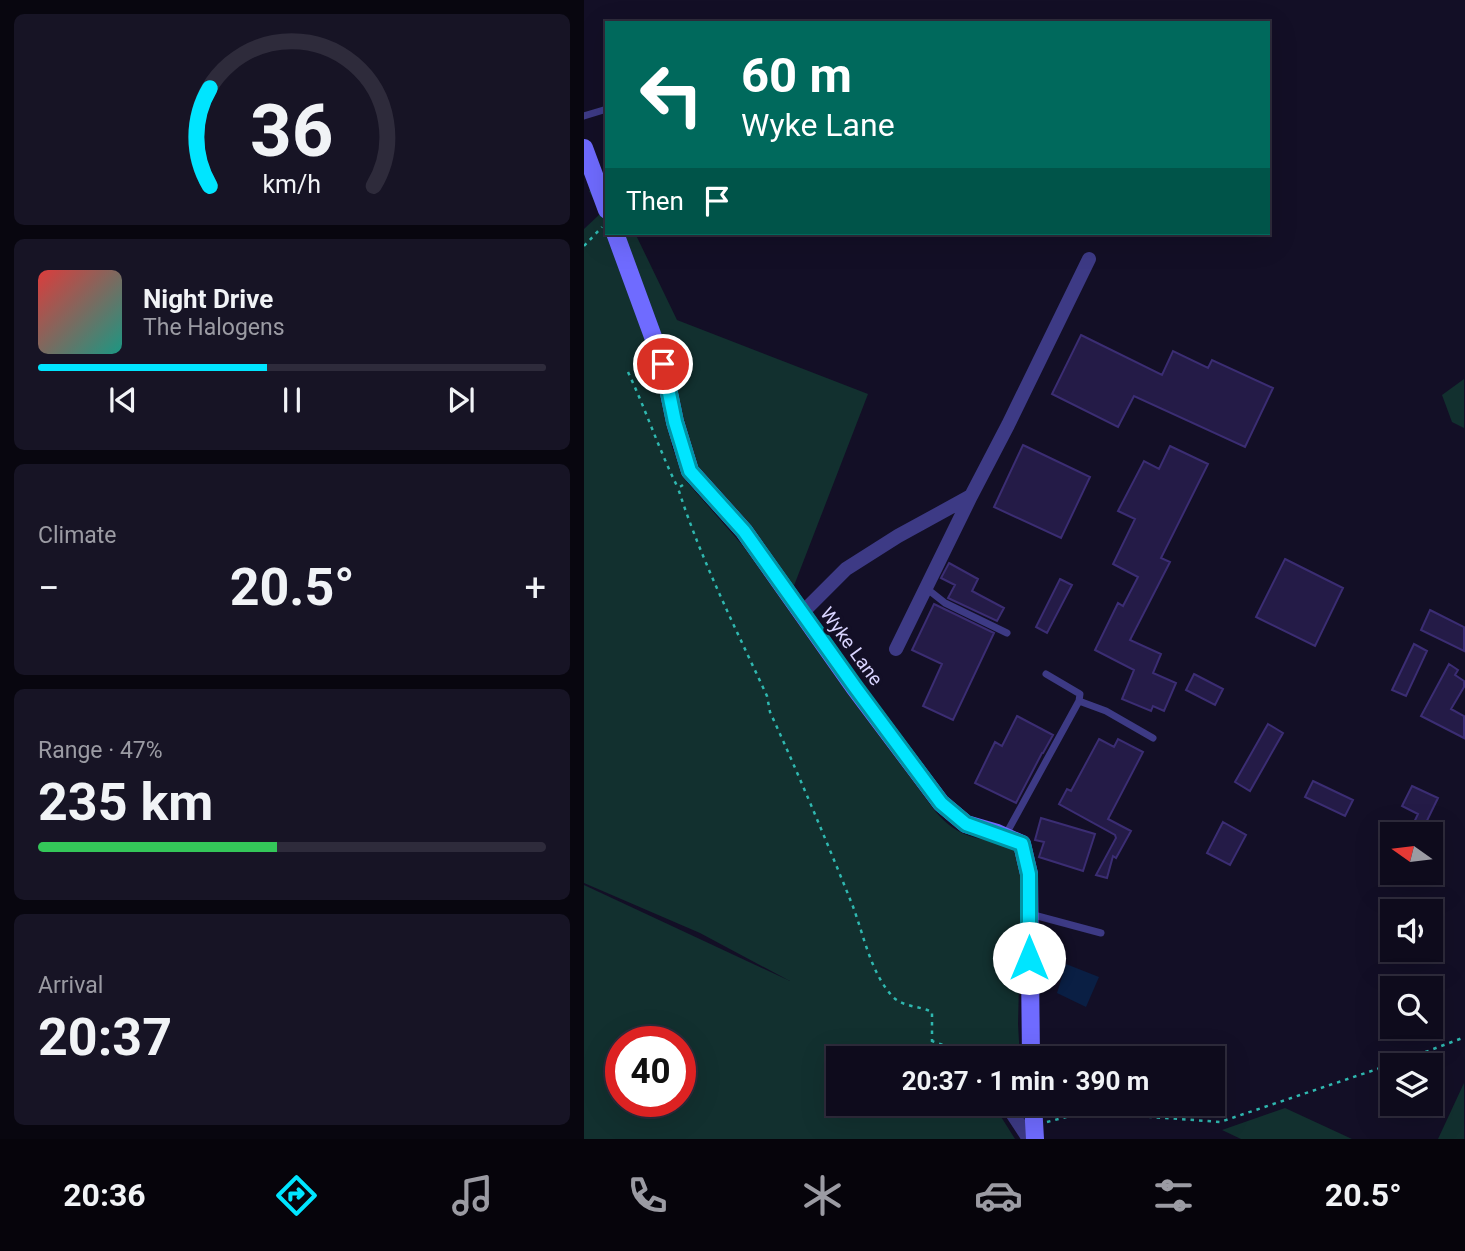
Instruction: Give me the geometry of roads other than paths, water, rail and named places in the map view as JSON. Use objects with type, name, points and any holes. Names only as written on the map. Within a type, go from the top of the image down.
[{"type":"street","points":[[584,148],[605,205]]},
{"type":"street","name":"Wyke Lane","points":[[616,235],[663,364],[675,422],[690,471],[744,531],[941,803],[966,824],[1022,844],[1029,874],[1031,1046]]},
{"type":"street","points":[[896,649],[1089,259]]},
{"type":"street","points":[[802,613],[846,569],[898,536],[971,496]]},
{"type":"street","points":[[1016,1116],[1033,1135]]},
{"type":"street","points":[[1033,1116],[1033,1135]]},
{"type":"lane","points":[[584,116],[605,110]]},
{"type":"lane","points":[[926,588],[945,603],[1007,634]]},
{"type":"lane","points":[[1004,836],[1079,701],[1080,694],[1046,674]]},
{"type":"lane","points":[[1079,701],[1106,711],[1153,738]]},
{"type":"lane","points":[[1029,914],[1101,933]]},
{"type":"water","points":[[1066,964],[1099,977],[1086,1007],[1057,993]]}]
